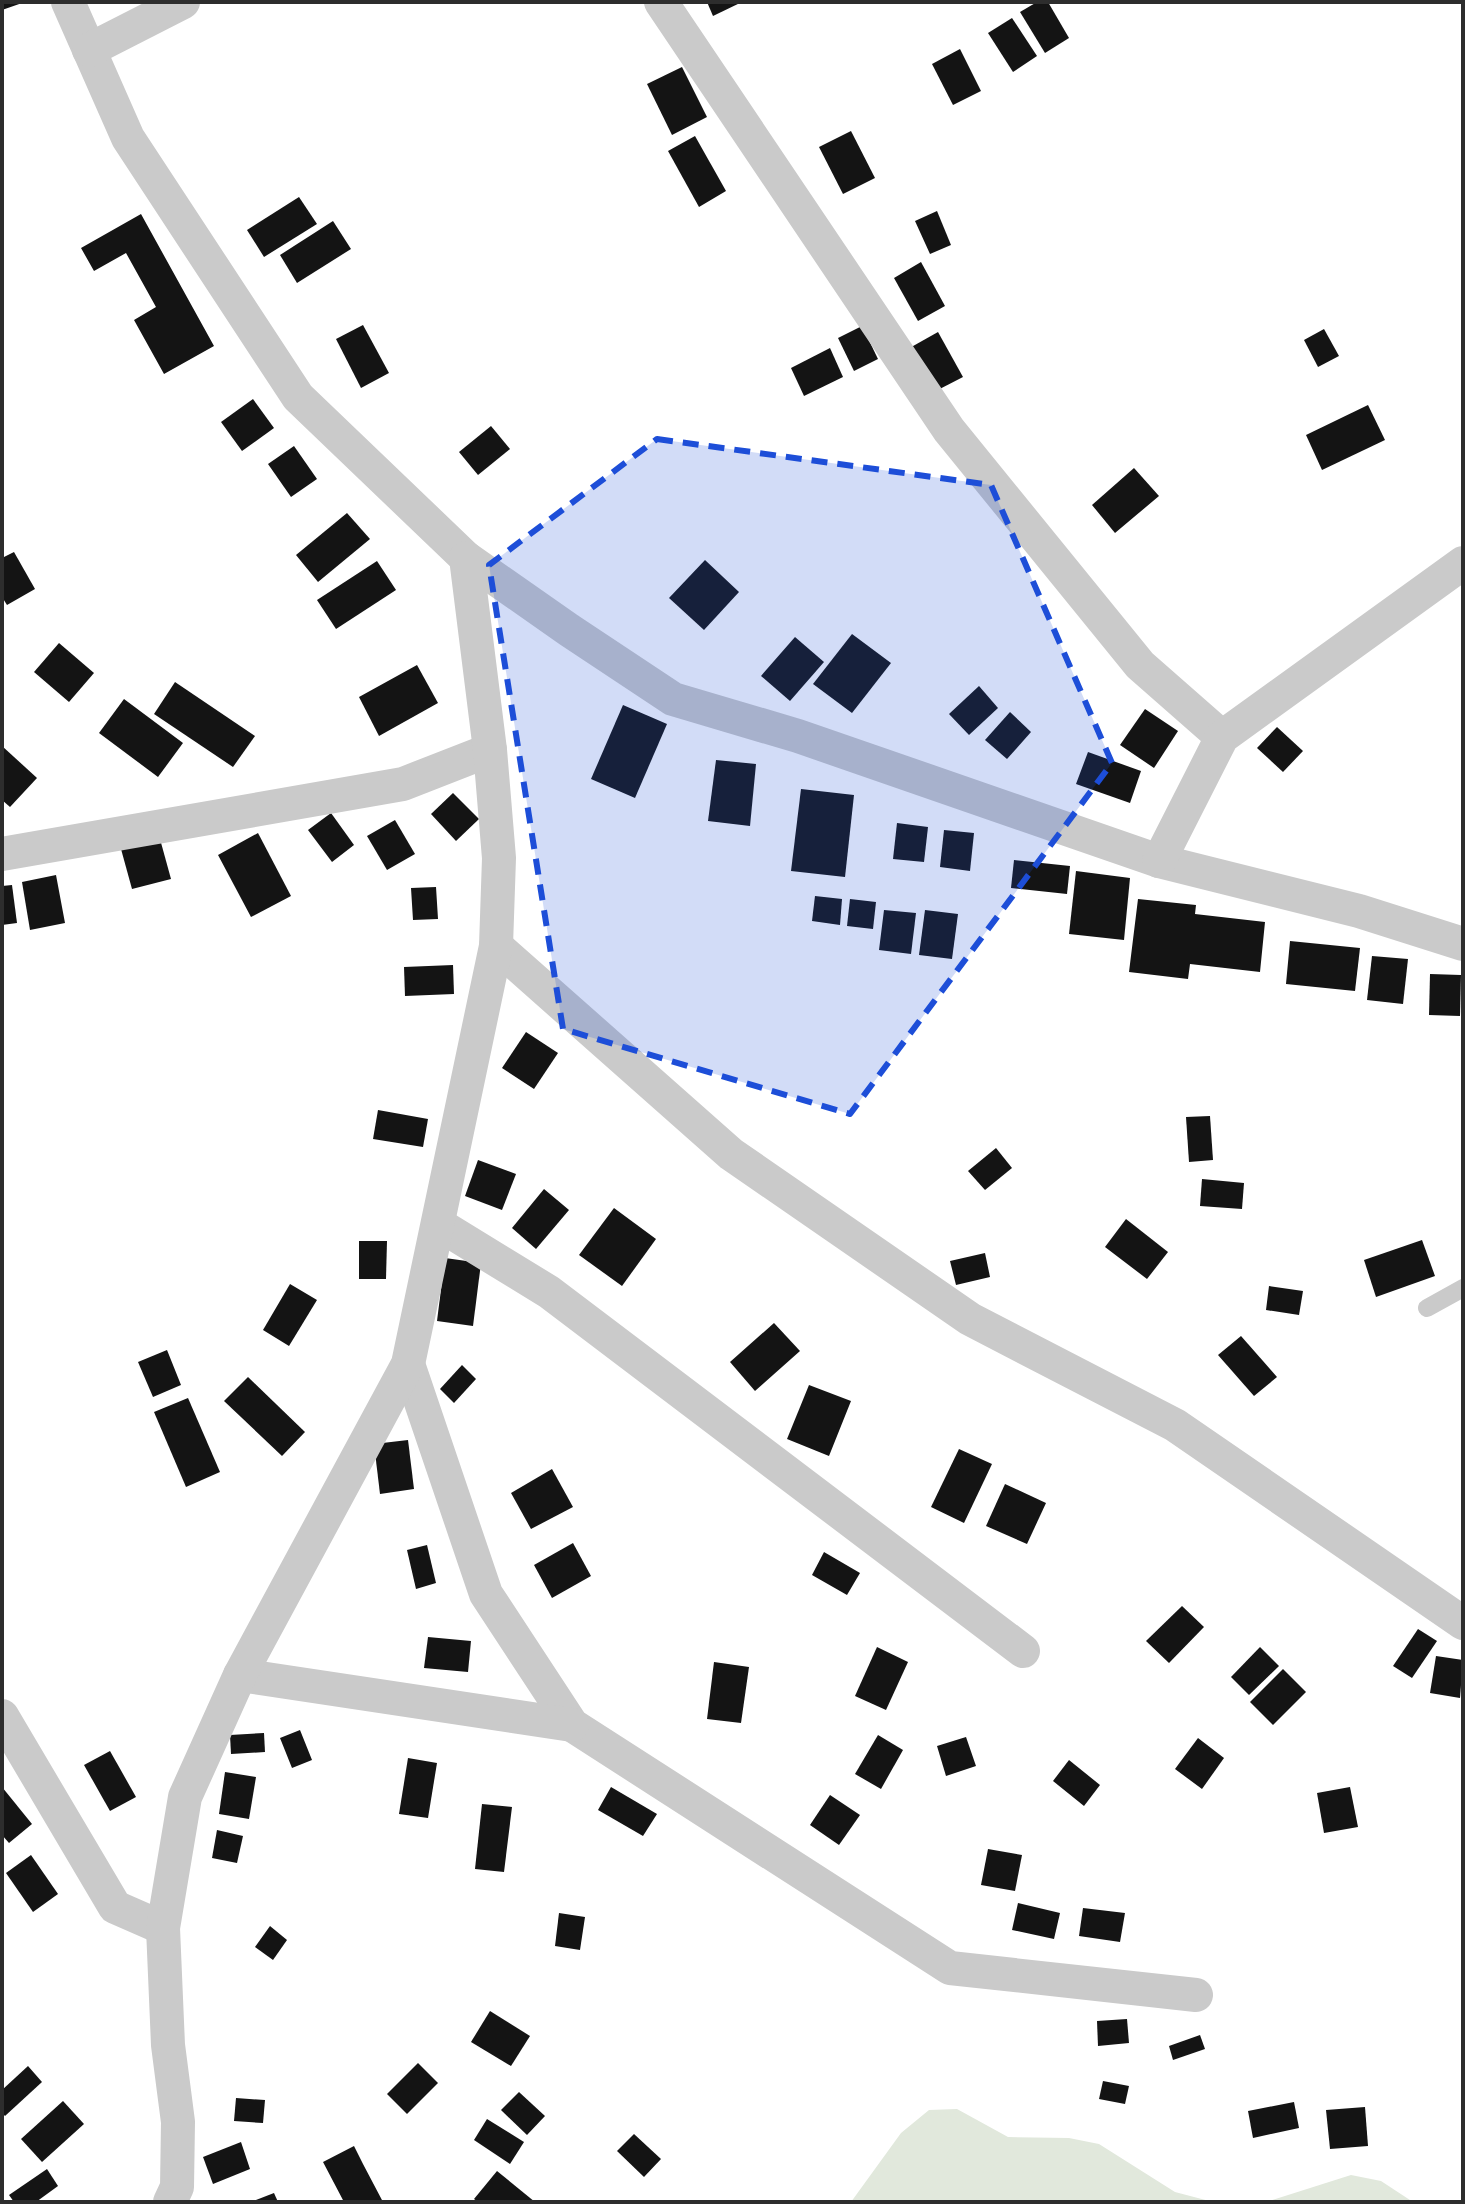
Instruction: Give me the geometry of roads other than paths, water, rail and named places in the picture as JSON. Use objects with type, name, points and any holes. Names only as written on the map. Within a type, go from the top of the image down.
[{"type":"street","points":[[68,2],[128,138],[298,397],[466,558],[673,699],[798,736],[1159,861],[1359,911],[1463,944]]},
{"type":"street","points":[[89,50],[183,2]]},
{"type":"street","points":[[661,2],[949,430],[1140,665],[1222,737]]},
{"type":"street","points":[[170,2202],[177,2187],[178,2122],[168,2045],[163,1928],[185,1797],[240,1675],[408,1364],[496,946],[499,858],[490,750],[466,558]]},
{"type":"street","points":[[1159,861],[1222,737],[1463,563]]},
{"type":"street","points":[[2,854],[403,784],[490,750]]},
{"type":"street","points":[[496,946],[731,1154],[970,1319],[1175,1425],[1463,1623]]},
{"type":"street","points":[[438,1224],[549,1292],[1023,1651]]},
{"type":"street","points":[[408,1364],[486,1594],[572,1725],[950,1968],[1196,1995]]},
{"type":"street","points":[[240,1675],[572,1725]]},
{"type":"street","points":[[2,1716],[115,1907],[163,1928]]},
{"type":"lane","points":[[1427,1308],[1463,1288]]}]
